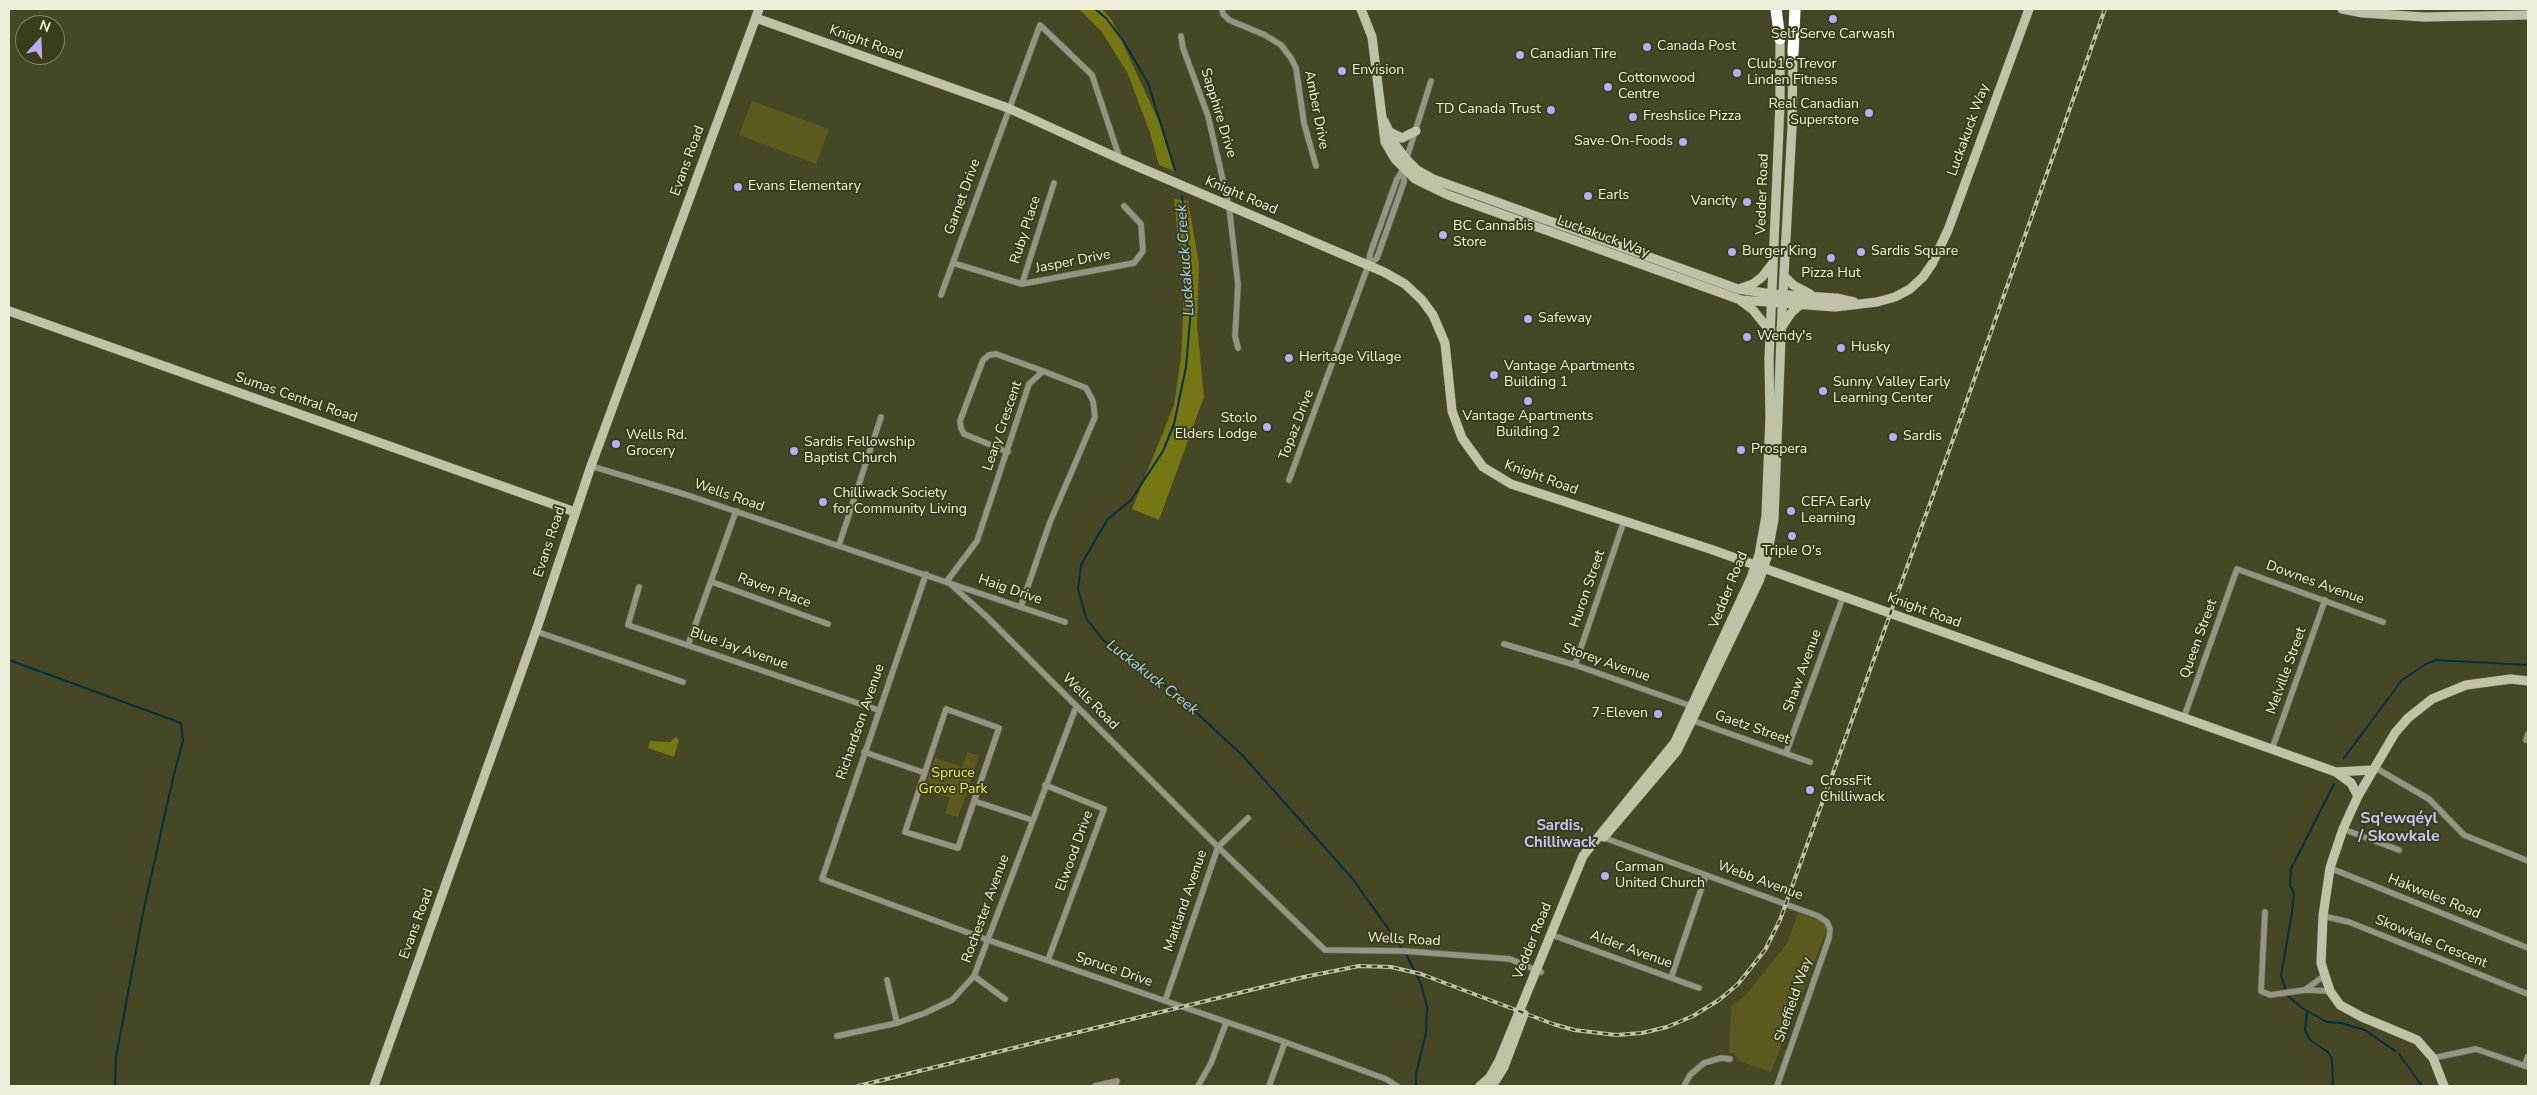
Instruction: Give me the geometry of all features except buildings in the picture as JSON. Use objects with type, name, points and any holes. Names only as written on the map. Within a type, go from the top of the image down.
[{"type":"highway","points":[[1776,9],[1780,39]]},
{"type":"highway","points":[[1793,9],[1793,53]]},
{"type":"street","name":"Amber Drive","points":[[1222,9],[1223,14],[1229,20],[1281,44],[1291,58],[1296,68],[1304,123],[1316,166]]},
{"type":"street","name":"Luckakuck Way","points":[[1361,9],[1372,37],[1385,142],[1403,170],[1415,179],[1448,195],[1741,300],[1819,298],[1862,304]]},
{"type":"street","name":"Vedder Road","points":[[1759,567],[1766,516],[1770,417],[1770,332],[1780,104],[1781,9]]},
{"type":"street","name":"Luckakuck Way","points":[[1783,300],[1800,305],[1835,308],[1862,304],[1895,297],[1923,277],[1932,264],[1945,236],[2029,9]]},
{"type":"street","points":[[2342,9],[2363,13],[2424,17],[2528,15]]},
{"type":"street","name":"Knight Road","points":[[757,13],[1008,108],[1405,284],[1422,300],[1433,315],[1445,343],[1448,357],[1452,411],[1462,438],[1482,467],[1511,484],[1759,567],[2336,772],[2351,783],[2358,796]]},
{"type":"street","name":"Evans Road","points":[[374,1086],[535,632],[591,466],[757,13]]},
{"type":"street","name":"Garnet Drive","points":[[941,295],[1040,25],[1092,76],[1120,159]]},
{"type":"street","name":"Sapphire Drive","points":[[1181,36],[1183,48],[1210,124],[1229,206],[1238,284],[1236,336],[1238,348]]},
{"type":"street","name":"Vedder Road","points":[[1492,1086],[1504,1067],[1578,865],[1676,742],[1690,719],[1759,567],[1774,519],[1781,328],[1792,127],[1793,53]]},
{"type":"street","name":"Topaz Drive","points":[[1289,480],[1368,266],[1370,254],[1394,186],[1403,170],[1431,82]]},
{"type":"street","name":"Luckakuck Way","points":[[1382,115],[1389,132],[1406,160],[1417,170],[1433,179],[1738,289],[1772,299]]},
{"type":"street","points":[[1389,132],[1402,138],[1416,131]]},
{"type":"street","name":"Ruby Place","points":[[1022,284],[1054,183]]},
{"type":"street","name":"Jasper Drive","points":[[953,263],[1022,284],[1134,263],[1143,251],[1142,224],[1124,206]]},
{"type":"street","points":[[1738,289],[1753,284],[1762,277],[1773,262]]},
{"type":"street","points":[[1784,276],[1793,286],[1819,298]]},
{"type":"street","points":[[1741,300],[1753,310],[1770,332]]},
{"type":"street","points":[[1781,328],[1791,313],[1800,305]]},
{"type":"street","name":"Sumas Central Road","points":[[9,311],[575,512]]},
{"type":"street","points":[[1008,452],[964,434],[961,428],[960,421],[983,360],[988,355],[996,354],[1086,388],[1093,401],[1095,417],[1050,522],[1021,606]]},
{"type":"street","name":"Leary Crescent","points":[[946,581],[976,541],[1008,452],[1029,384],[1043,371]]},
{"type":"street","points":[[839,545],[881,417]]},
{"type":"street","name":"Wells Road","points":[[591,466],[736,511],[946,581],[987,617],[1218,847],[1325,950],[1404,952],[1510,960],[1539,971]]},
{"type":"street","points":[[688,645],[736,511]]},
{"type":"street","name":"Huron Street","points":[[1575,665],[1624,521]]},
{"type":"street","name":"Downes Avenue","points":[[2237,569],[2383,622]]},
{"type":"street","name":"Queen Street","points":[[2184,718],[2237,569]]},
{"type":"street","name":"Richardson Avenue","points":[[822,879],[878,710],[926,574]]},
{"type":"street","name":"Haig Drive","points":[[946,581],[1065,622]]},
{"type":"street","name":"Raven Place","points":[[712,582],[828,624]]},
{"type":"street","name":"Blue Jay Avenue","points":[[639,587],[628,625],[878,710]]},
{"type":"street","name":"Shaw Avenue","points":[[1786,753],[1843,597]]},
{"type":"street","name":"Melville Street","points":[[2272,749],[2326,600]]},
{"type":"street","points":[[535,632],[684,682]]},
{"type":"street","name":"Storey Avenue","points":[[1504,644],[1575,665],[1695,707]]},
{"type":"street","points":[[2444,1086],[2433,1058],[2417,1040],[2348,1009],[2340,1004],[2330,991],[2321,963],[2323,916],[2330,868],[2343,829],[2358,796],[2373,769],[2404,723],[2432,699],[2466,685],[2511,679],[2528,681]]},
{"type":"street","name":"Rochester Avenue","points":[[837,1036],[897,1023],[952,1000],[974,976],[1076,707]]},
{"type":"street","points":[[946,709],[999,728],[958,848],[905,832],[925,773],[946,709]]},
{"type":"street","name":"Gaetz Street","points":[[1690,719],[1810,762]]},
{"type":"street","points":[[864,752],[925,773]]},
{"type":"street","points":[[2373,769],[2429,798],[2464,835],[2528,861]]},
{"type":"street","name":"Knight Road","points":[[2336,772],[2373,769]]},
{"type":"street","name":"Elwood Drive","points":[[1046,785],[1104,809],[1048,960]]},
{"type":"street","points":[[974,801],[1032,820]]},
{"type":"street","name":"Maitland Avenue","points":[[1165,1001],[1218,847],[1248,818]]},
{"type":"street","points":[[2343,829],[2399,850]]},
{"type":"street","name":"Vedder Road","points":[[1480,1086],[1490,1077],[1499,1061],[1555,936],[1583,867],[1601,836]]},
{"type":"street","name":"Webb Avenue","points":[[1601,836],[1813,914],[1827,922]]},
{"type":"street","name":"Hakweles Road","points":[[2330,868],[2528,948]]},
{"type":"street","points":[[1671,978],[1706,875]]},
{"type":"street","name":"Spruce Drive","points":[[822,879],[1226,1024],[1285,1042],[1386,1079],[1397,1086]]},
{"type":"street","points":[[2265,912],[2261,991],[2270,995],[2305,990],[2330,991]]},
{"type":"street","name":"Skowkale Crescent","points":[[2323,916],[2349,922],[2528,994]]},
{"type":"street","name":"Sheffield Way","points":[[1777,1086],[1829,938],[1830,929],[1827,922]]},
{"type":"street","name":"Alder Avenue","points":[[1555,936],[1699,988]]},
{"type":"street","points":[[2305,990],[2325,975]]},
{"type":"street","points":[[974,976],[1005,999]]},
{"type":"street","points":[[887,980],[897,1023]]},
{"type":"street","points":[[1198,1086],[1211,1063],[1226,1024]]},
{"type":"street","points":[[1269,1086],[1285,1042]]},
{"type":"street","points":[[2433,1058],[2476,1049],[2526,1067],[2528,1056]]},
{"type":"street","points":[[1684,1086],[1690,1075],[1704,1063],[1721,1058],[1730,1059]]},
{"type":"street","points":[[1095,1086],[1117,1081],[1115,1086]]},
{"type":"green space","points":[[752,101],[829,129],[816,164],[739,135]]},
{"type":"green space","name":"Spruce Grove Park","points":[[967,752],[979,756],[958,817],[945,813],[950,798],[924,790],[935,758],[962,767]]},
{"type":"green space","points":[[1798,913],[1822,922],[1827,929],[1771,1072],[1739,1061],[1734,1053],[1729,1053],[1731,1006],[1746,995],[1788,942]]},
{"type":"shaded area","points":[[1079,9],[1102,9],[1112,20],[1161,126],[1174,171],[1159,165],[1150,133],[1128,74],[1102,32]]},
{"type":"shaded area","points":[[1174,199],[1188,201],[1199,264],[1197,324],[1204,397],[1159,520],[1132,509],[1174,405],[1181,357],[1184,294]]},
{"type":"shaded area","points":[[676,737],[679,740],[674,757],[648,748],[650,741],[670,742]]},
{"type":"waterway","name":"Luckakuck Creek","points":[[1095,9],[1106,18],[1124,42],[1148,83],[1175,170]]},
{"type":"waterway","name":"Luckakuck Creek","points":[[1182,196],[1190,269],[1191,309],[1186,367],[1174,424],[1163,451],[1131,500],[1107,520],[1081,565],[1078,589],[1086,618],[1103,640],[1175,693],[1242,755],[1352,878],[1402,948]]},
{"type":"waterway","points":[[9,660],[181,723],[183,741],[143,913],[116,1057],[115,1086]]},
{"type":"waterway","points":[[2344,758],[2402,680],[2426,664],[2436,660],[2528,665]]},
{"type":"waterway","points":[[2334,784],[2291,869],[2290,886],[2294,893],[2281,976],[2288,996],[2302,1008],[2327,1022],[2341,1023],[2365,1030],[2395,1051]]},
{"type":"waterway","name":"Luckakuck Creek","points":[[1405,952],[1421,984],[1427,1007],[1426,1032],[1416,1074],[1416,1086]]},
{"type":"waterway","points":[[2307,1011],[2305,1030],[2310,1040],[2328,1052],[2332,1059],[2333,1086]]},
{"type":"waterway","points":[[2399,1054],[2422,1086]]},
{"type":"railway","points":[[858,1086],[1304,977],[1359,966],[1391,967],[1421,974],[1553,1024],[1574,1030],[1616,1035],[1642,1033],[1667,1027],[1693,1016],[1719,1000],[1738,984],[1765,950],[1780,920],[1955,434],[2105,9]]},
{"type":"place","name":"Self Serve Carwash","points":[[1833,19]]},
{"type":"place","name":"Canada Post","points":[[1647,47]]},
{"type":"place","name":"Canadian Tire","points":[[1520,55]]},
{"type":"place","name":"Envision","points":[[1342,71]]},
{"type":"place","name":"Club16 Trevor Linden Fitness","points":[[1737,73]]},
{"type":"place","name":"Cottonwood Centre","points":[[1608,87]]},
{"type":"place","name":"TD Canada Trust","points":[[1551,110]]},
{"type":"place","name":"Real Canadian Superstore","points":[[1869,113]]},
{"type":"place","name":"Freshslice Pizza","points":[[1633,117]]},
{"type":"place","name":"Save-On-Foods","points":[[1683,142]]},
{"type":"place","name":"Evans Elementary","points":[[738,187]]},
{"type":"place","name":"Earls","points":[[1588,196]]},
{"type":"place","name":"Vancity","points":[[1747,202]]},
{"type":"place","name":"BC Cannabis Store","points":[[1443,235]]},
{"type":"place","name":"Burger King","points":[[1732,252]]},
{"type":"place","name":"Sardis Square","points":[[1861,252]]},
{"type":"place","name":"Pizza Hut","points":[[1831,258]]},
{"type":"place","name":"Safeway","points":[[1528,319]]},
{"type":"place","name":"Wendy's","points":[[1747,337]]},
{"type":"place","name":"Husky","points":[[1841,348]]},
{"type":"place","name":"Heritage Village","points":[[1289,358]]},
{"type":"place","name":"Vantage Apartments Building 1","points":[[1494,375]]},
{"type":"place","name":"Sunny Valley Early Learning Center","points":[[1823,391]]},
{"type":"place","name":"Vantage Apartments Building 2","points":[[1528,401]]},
{"type":"place","name":"Sto:lo Elders Lodge","points":[[1267,427]]},
{"type":"place","name":"Sardis","points":[[1893,437]]},
{"type":"place","name":"Wells Rd. Grocery","points":[[616,444]]},
{"type":"place","name":"Prospera","points":[[1741,450]]},
{"type":"place","name":"Sardis Fellowship Baptist Church","points":[[794,451]]},
{"type":"place","name":"Chilliwack Society for Community Living","points":[[823,502]]},
{"type":"place","name":"CEFA Early Learning","points":[[1791,511]]},
{"type":"place","name":"Triple O's","points":[[1792,536]]},
{"type":"place","name":"7-Eleven","points":[[1658,714]]},
{"type":"place","name":"CrossFit Chilliwack","points":[[1810,790]]},
{"type":"place","name":"Carman United Church","points":[[1605,876]]},
{"type":"district","name":"Sq'ewqéyl / Skowkale","points":[[2399,828]]},
{"type":"district","name":"Sardis, Chilliwack","points":[[1560,834]]}]
